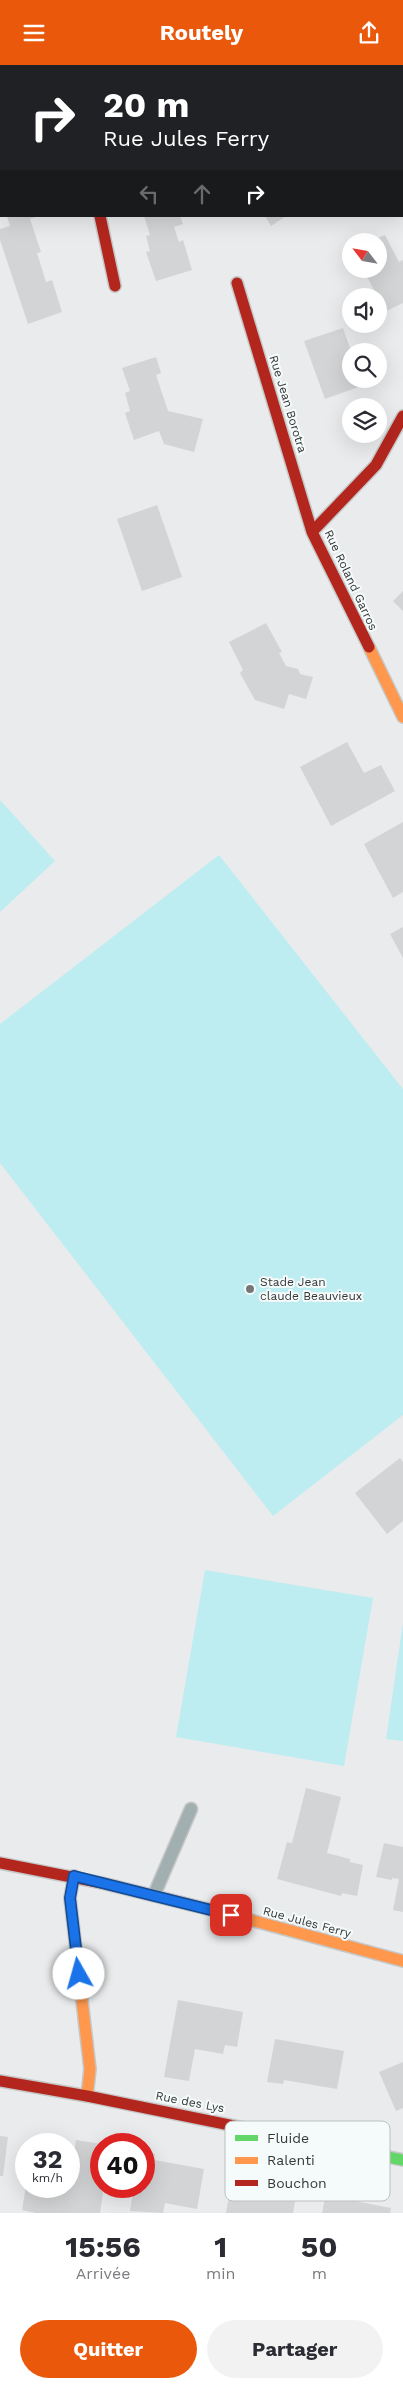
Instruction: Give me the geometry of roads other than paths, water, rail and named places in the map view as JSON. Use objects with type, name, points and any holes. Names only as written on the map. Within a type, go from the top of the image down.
[{"type":"street","points":[[100,217],[115,286]]},
{"type":"street","name":"Rue Jean Borotra","points":[[237,283],[312,532]]},
{"type":"street","name":"Rue Roland Garros","points":[[403,417],[376,465],[312,532],[403,717]]},
{"type":"street","name":"Rue Jules Ferry","points":[[0,1863],[74,1876],[154,1895],[403,1961]]},
{"type":"street","points":[[74,1876],[70,1898],[90,2069],[87,2096]]},
{"type":"street","name":"Rue des Lys","points":[[0,2081],[87,2096],[225,2124]]},
{"type":"street","name":"Rue des Lys","points":[[390,2157],[403,2160]]},
{"type":"lane","points":[[154,1895],[191,1809]]},
{"type":"place","name":"Stade Jean claude Beauvieux","points":[[250,1289]]}]
